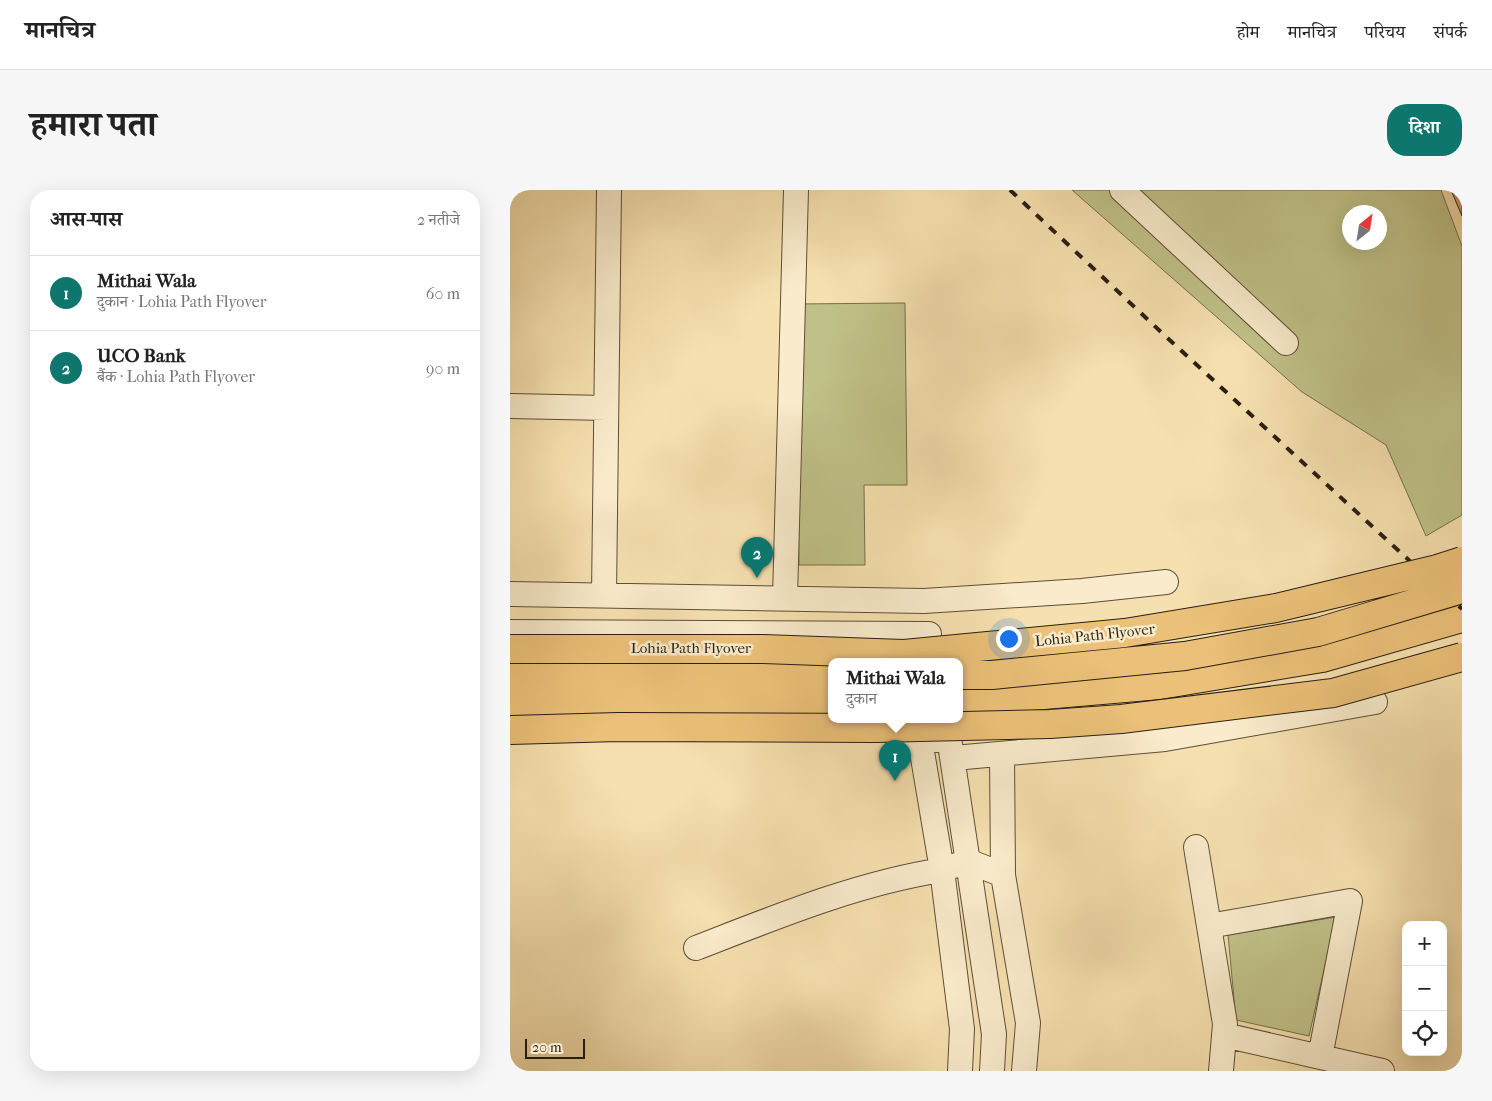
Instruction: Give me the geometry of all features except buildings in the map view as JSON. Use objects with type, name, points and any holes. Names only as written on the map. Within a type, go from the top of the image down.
[{"type":"main road","name":"Lohia Path Flyover","points":[[510,649],[753,648],[904,654],[1125,633],[1276,608],[1437,569],[1462,561]]},
{"type":"main road","name":"Lohia Path Flyover","points":[[963,675],[992,675],[1185,656],[1318,632],[1462,589]]},
{"type":"main road","points":[[963,699],[998,699],[1160,685],[1322,658],[1462,618]]},
{"type":"main road","points":[[510,730],[618,727],[877,728],[1050,724],[1112,719],[1333,693],[1462,656]]},
{"type":"main road","name":"Lohia Path Flyover","points":[[510,701],[636,688],[828,675]]},
{"type":"main road","name":"Lohia Path Flyover","points":[[510,677],[636,688],[828,700]]},
{"type":"street","points":[[604,595],[609,190]]},
{"type":"street","points":[[785,598],[796,190]]},
{"type":"street","points":[[1122,190],[1286,343]]},
{"type":"street","points":[[510,406],[606,408]]},
{"type":"street","points":[[510,594],[924,601],[1082,591],[1166,582]]},
{"type":"street","points":[[924,601],[933,658]]},
{"type":"street","points":[[510,632],[929,634]]},
{"type":"street","points":[[510,739],[949,739],[1002,754],[1165,739],[1375,702]]},
{"type":"street","points":[[949,739],[994,1034],[992,1071]]},
{"type":"street","points":[[920,740],[942,870],[962,1029],[960,1071]]},
{"type":"street","points":[[1002,754],[1003,875],[1028,1023],[1024,1071]]},
{"type":"street","points":[[1196,848],[1225,1024],[1221,1071]]},
{"type":"street","points":[[696,948],[791,911],[911,875],[942,870],[968,861],[1003,875]]},
{"type":"street","points":[[1209,926],[1350,902],[1320,1057]]},
{"type":"street","points":[[1224,1035],[1382,1071]]},
{"type":"green space","points":[[1072,190],[1441,190],[1462,246],[1462,515],[1426,536],[1386,445],[1302,392]]},
{"type":"green space","points":[[905,303],[907,485],[864,485],[865,565],[799,565],[796,304]]},
{"type":"green space","points":[[1336,917],[1309,1036],[1236,1020],[1228,935]]},
{"type":"railway","points":[[1010,190],[1462,609]]},
{"type":"place","name":"UCO Bank","points":[[757,578]]},
{"type":"place","name":"Mithai Wala","points":[[895,781]]}]
